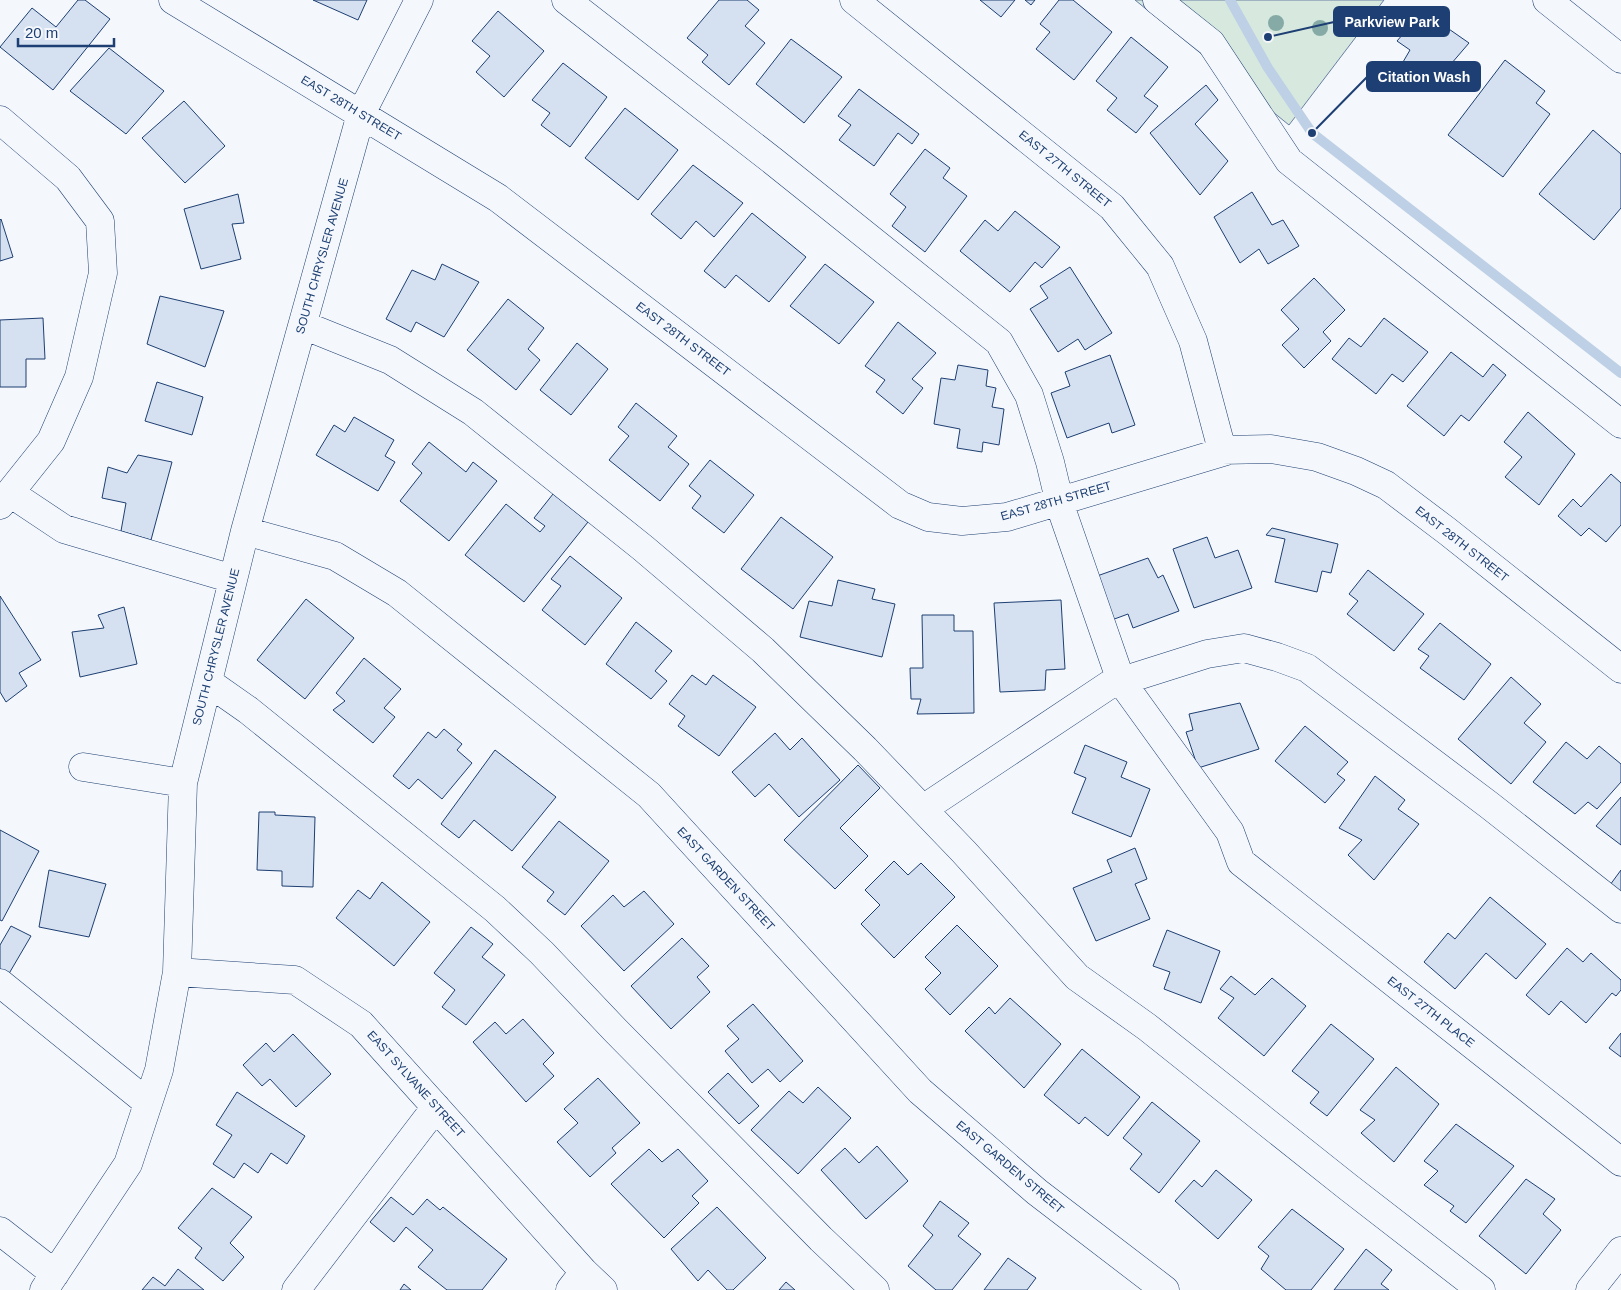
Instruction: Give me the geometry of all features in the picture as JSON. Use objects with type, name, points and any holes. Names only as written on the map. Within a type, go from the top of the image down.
[{"type":"street","name":"EAST 28TH STREET","points":[[173,0],[498,198],[900,505],[928,517],[962,521],[1007,517],[1224,451],[1271,449],[1317,457],[1356,471],[1386,485],[1621,669]]},
{"type":"street","name":"SOUTH CHRYSLER AVENUE","points":[[49,1282],[128,1164],[159,1070],[178,972],[183,783],[245,531],[361,114],[419,0]]},
{"type":"street","points":[[566,0],[773,161],[999,342],[1029,395],[1050,462],[1059,502],[1121,681]]},
{"type":"street","name":"EAST 27TH STREET","points":[[854,0],[1112,207],[1160,266],[1193,341],[1224,451]]},
{"type":"street","points":[[1157,0],[1210,43],[1289,161],[1621,424]]},
{"type":"street","points":[[1547,0],[1621,59]]},
{"type":"street","points":[[0,120],[68,178],[100,221],[103,273],[79,377],[51,441],[5,499],[64,529],[233,580]]},
{"type":"street","points":[[303,325],[390,360],[473,412],[643,548],[762,650],[865,749],[964,852],[1077,977],[1147,1027],[1481,1290]]},
{"type":"street","name":"EAST GARDEN STREET","points":[[245,531],[335,556],[397,593],[649,795],[920,1090],[1037,1192],[1165,1290]]},
{"type":"street","points":[[923,809],[1109,685],[1207,654],[1244,648],[1308,668],[1621,909]]},
{"type":"street","name":"EAST 27TH PLACE","points":[[1121,681],[1230,832],[1241,862],[1621,1162]]},
{"type":"street","points":[[208,682],[264,723],[487,903],[522,934],[815,1232],[875,1290]]},
{"type":"street","points":[[83,767],[183,783]]},
{"type":"street","name":"EAST SYLVANE STREET","points":[[178,972],[295,980],[361,1024],[436,1107],[586,1284]]},
{"type":"street","points":[[0,983],[148,1103]]},
{"type":"street","points":[[296,1290],[436,1107]]},
{"type":"street","points":[[0,1231],[49,1282]]},
{"type":"street","points":[[1590,1290],[1621,1251]]},
{"type":"shaded area","points":[[1135,0],[1384,0],[1289,125]]},
{"type":"building","points":[[78,0],[85,0],[110,19],[53,90],[0,47],[32,8],[56,27]]},
{"type":"building","points":[[313,0],[367,0],[358,20]]},
{"type":"building","points":[[719,0],[747,0],[759,10],[745,26],[765,43],[729,85],[702,62],[708,55],[687,38]]},
{"type":"building","points":[[980,0],[1015,0],[1001,17]]},
{"type":"building","points":[[1025,0],[1035,0],[1031,5]]},
{"type":"building","points":[[1059,0],[1073,0],[1112,32],[1074,80],[1036,49],[1050,32],[1040,24]]},
{"type":"building","points":[[498,11],[544,51],[504,97],[476,72],[490,56],[472,41]]},
{"type":"building","points":[[1423,11],[1469,43],[1433,85],[1403,62],[1410,50],[1397,41]]},
{"type":"building","points":[[1131,37],[1168,67],[1144,96],[1158,106],[1136,133],[1107,110],[1117,98],[1096,81]]},
{"type":"building","points":[[791,39],[842,77],[804,123],[756,84]]},
{"type":"building","points":[[109,48],[164,91],[126,134],[70,91]]},
{"type":"building","points":[[1505,60],[1545,91],[1536,103],[1550,114],[1503,177],[1448,135]]},
{"type":"building","points":[[563,63],[607,97],[570,147],[541,125],[550,113],[532,100]]},
{"type":"building","points":[[1206,85],[1218,100],[1195,124],[1228,161],[1200,195],[1150,133]]},
{"type":"building","points":[[859,89],[919,134],[912,144],[898,133],[874,166],[839,140],[851,125],[838,116]]},
{"type":"building","points":[[184,101],[225,146],[185,183],[142,138]]},
{"type":"building","points":[[625,108],[678,150],[638,200],[585,158]]},
{"type":"building","points":[[1593,130],[1621,154],[1621,208],[1594,240],[1539,194]]},
{"type":"building","points":[[925,149],[950,168],[943,178],[967,196],[925,252],[892,226],[906,207],[890,194]]},
{"type":"building","points":[[693,165],[743,203],[714,237],[696,221],[681,239],[651,214]]},
{"type":"building","points":[[1252,192],[1272,225],[1283,220],[1299,246],[1268,264],[1259,249],[1240,263],[1214,217]]},
{"type":"building","points":[[238,194],[244,223],[232,224],[241,259],[201,269],[184,209]]},
{"type":"building","points":[[1015,211],[1060,247],[1042,268],[1035,262],[1010,292],[960,251],[985,220],[998,231]]},
{"type":"building","points":[[752,213],[806,257],[769,302],[736,275],[725,288],[704,271]]},
{"type":"building","points":[[0,220],[13,257],[0,261]]},
{"type":"building","points":[[442,264],[479,282],[444,337],[416,322],[411,332],[386,319],[412,270],[435,280]]},
{"type":"building","points":[[825,264],[874,302],[839,344],[790,306]]},
{"type":"building","points":[[1070,267],[1112,333],[1085,350],[1078,339],[1058,352],[1030,309],[1048,298],[1040,286]]},
{"type":"building","points":[[1314,278],[1345,310],[1323,332],[1331,341],[1304,368],[1282,345],[1299,329],[1281,310]]},
{"type":"building","points":[[160,296],[224,311],[205,367],[147,344]]},
{"type":"building","points":[[508,299],[544,328],[528,349],[540,360],[516,390],[467,350]]},
{"type":"building","points":[[43,318],[45,359],[26,359],[26,387],[0,387],[0,320]]},
{"type":"building","points":[[1384,318],[1428,352],[1403,382],[1392,374],[1376,394],[1332,359],[1349,338],[1361,347]]},
{"type":"building","points":[[898,322],[936,353],[912,379],[923,388],[903,414],[876,392],[885,380],[865,366]]},
{"type":"building","points":[[577,343],[608,369],[571,415],[540,390]]},
{"type":"building","points":[[1451,352],[1483,377],[1493,364],[1506,375],[1469,421],[1461,415],[1444,436],[1407,406]]},
{"type":"building","points":[[1110,355],[1135,425],[1112,433],[1109,423],[1067,438],[1051,393],[1070,386],[1065,372]]},
{"type":"building","points":[[958,365],[988,370],[986,386],[996,388],[992,407],[1004,409],[999,445],[983,442],[982,452],[957,448],[960,429],[934,424],[941,378],[955,380]]},
{"type":"building","points":[[157,382],[203,397],[192,435],[145,421]]},
{"type":"building","points":[[636,403],[677,436],[668,447],[689,464],[660,501],[609,460],[629,436],[618,427]]},
{"type":"building","points":[[1528,412],[1575,454],[1539,505],[1505,477],[1522,457],[1504,442]]},
{"type":"building","points":[[354,417],[394,440],[385,456],[395,462],[378,491],[316,455],[334,425],[345,432]]},
{"type":"building","points":[[429,442],[466,472],[473,462],[497,481],[449,541],[400,501],[422,473],[412,464]]},
{"type":"building","points":[[138,455],[172,462],[151,540],[121,531],[126,503],[102,498],[108,467],[127,473]]},
{"type":"building","points":[[710,460],[754,495],[724,533],[692,508],[701,496],[689,486]]},
{"type":"building","points":[[1611,474],[1621,483],[1621,525],[1606,542],[1589,528],[1581,536],[1558,516],[1573,499],[1581,507]]},
{"type":"building","points":[[553,494],[588,522],[524,602],[465,555],[506,504],[540,532],[545,526],[534,518]]},
{"type":"building","points":[[781,517],[833,557],[793,609],[741,569]]},
{"type":"building","points":[[1272,528],[1338,544],[1331,573],[1322,571],[1317,592],[1275,582],[1285,539],[1266,535]]},
{"type":"building","points":[[1207,537],[1215,558],[1238,550],[1252,588],[1194,608],[1173,549]]},
{"type":"building","points":[[570,556],[622,598],[585,645],[542,610],[561,586],[551,579]]},
{"type":"building","points":[[1148,558],[1158,578],[1163,575],[1179,611],[1133,628],[1128,614],[1109,621],[1097,576]]},
{"type":"building","points":[[1368,570],[1424,614],[1394,651],[1347,614],[1358,601],[1349,594]]},
{"type":"building","points":[[838,580],[875,589],[872,599],[895,604],[882,657],[800,637],[809,601],[832,606]]},
{"type":"building","points":[[0,596],[41,660],[19,673],[27,686],[6,702],[0,692]]},
{"type":"building","points":[[306,599],[354,638],[305,699],[257,660]]},
{"type":"building","points":[[1061,600],[1065,669],[1046,670],[1045,690],[1000,692],[994,603]]},
{"type":"building","points":[[124,607],[137,664],[80,677],[72,632],[104,628],[98,615]]},
{"type":"building","points":[[922,615],[954,615],[954,631],[973,631],[974,713],[917,714],[921,699],[911,699],[910,668],[923,668]]},
{"type":"building","points":[[636,622],[672,651],[655,671],[667,681],[651,699],[606,664]]},
{"type":"building","points":[[1440,623],[1491,664],[1464,700],[1420,668],[1429,656],[1418,649]]},
{"type":"building","points":[[364,658],[401,689],[384,708],[395,717],[373,743],[333,710],[345,701],[336,693]]},
{"type":"building","points":[[692,675],[706,685],[713,675],[756,707],[719,756],[678,726],[685,716],[669,704]]},
{"type":"building","points":[[1511,677],[1541,704],[1524,723],[1546,742],[1511,784],[1458,739]]},
{"type":"building","points":[[1240,703],[1259,749],[1198,768],[1186,732],[1193,730],[1189,714]]},
{"type":"building","points":[[1305,726],[1348,762],[1337,774],[1345,780],[1325,803],[1275,761]]},
{"type":"building","points":[[444,729],[462,744],[457,750],[472,763],[442,799],[418,779],[409,789],[393,776],[428,732],[436,738]]},
{"type":"building","points":[[775,733],[790,750],[802,738],[840,780],[799,817],[769,784],[755,797],[732,772]]},
{"type":"building","points":[[1566,742],[1587,759],[1599,746],[1621,764],[1621,782],[1597,809],[1588,802],[1575,814],[1533,782]]},
{"type":"building","points":[[1085,745],[1127,762],[1121,777],[1150,789],[1131,837],[1072,813],[1086,778],[1074,773]]},
{"type":"building","points":[[495,750],[556,797],[512,851],[474,820],[459,838],[441,824]]},
{"type":"building","points":[[858,765],[880,788],[840,828],[868,856],[835,889],[784,840]]},
{"type":"building","points":[[1375,776],[1405,800],[1398,809],[1419,824],[1374,880],[1348,855],[1362,840],[1339,828]]},
{"type":"building","points":[[1621,797],[1621,845],[1596,826]]},
{"type":"building","points":[[259,812],[275,812],[275,815],[315,817],[313,887],[282,886],[282,871],[257,870]]},
{"type":"building","points":[[559,821],[609,861],[565,915],[547,901],[554,892],[522,867]]},
{"type":"building","points":[[0,830],[39,851],[2,921],[0,920]]},
{"type":"building","points":[[1135,848],[1147,879],[1135,884],[1150,919],[1096,941],[1073,888],[1112,872],[1107,860]]},
{"type":"building","points":[[894,861],[908,875],[921,863],[955,897],[894,958],[861,924],[880,905],[865,890]]},
{"type":"building","points":[[49,870],[106,884],[89,937],[39,927]]},
{"type":"building","points":[[1621,870],[1621,894],[1610,885]]},
{"type":"building","points":[[382,882],[430,922],[394,966],[336,918],[358,890],[370,899]]},
{"type":"building","points":[[644,891],[674,924],[624,971],[581,926],[613,895],[624,907]]},
{"type":"building","points":[[1490,897],[1546,944],[1516,979],[1486,953],[1455,989],[1424,962],[1448,933],[1455,939]]},
{"type":"building","points":[[957,925],[998,966],[950,1015],[925,989],[941,973],[925,957]]},
{"type":"building","points":[[11,926],[31,936],[7,977],[0,971],[0,945]]},
{"type":"building","points":[[471,927],[493,944],[482,957],[505,975],[466,1025],[442,1007],[455,990],[434,973]]},
{"type":"building","points":[[1167,930],[1220,951],[1201,1003],[1164,989],[1170,972],[1153,966]]},
{"type":"building","points":[[682,938],[709,966],[697,977],[710,992],[671,1029],[631,986]]},
{"type":"building","points":[[1567,948],[1583,962],[1591,953],[1621,980],[1621,990],[1616,996],[1612,993],[1586,1023],[1561,1001],[1549,1015],[1526,995]]},
{"type":"building","points":[[1231,976],[1255,995],[1272,978],[1306,1006],[1264,1056],[1218,1018],[1234,998],[1220,989]]},
{"type":"building","points":[[1010,998],[1061,1044],[1024,1088],[965,1031],[989,1007],[995,1014]]},
{"type":"building","points":[[753,1004],[803,1061],[780,1082],[768,1069],[752,1083],[725,1051],[739,1039],[727,1026]]},
{"type":"building","points":[[523,1019],[554,1053],[543,1064],[554,1076],[526,1102],[473,1042],[495,1022],[506,1034]]},
{"type":"building","points":[[1331,1024],[1374,1059],[1327,1116],[1310,1103],[1319,1092],[1292,1071]]},
{"type":"building","points":[[1621,1033],[1621,1057],[1609,1048]]},
{"type":"building","points":[[293,1034],[331,1074],[296,1107],[270,1079],[262,1086],[243,1065],[266,1043],[274,1052]]},
{"type":"building","points":[[1082,1049],[1140,1097],[1108,1136],[1085,1117],[1079,1124],[1044,1095]]},
{"type":"building","points":[[1396,1067],[1439,1104],[1394,1162],[1361,1133],[1375,1120],[1360,1110]]},
{"type":"building","points":[[728,1073],[759,1106],[739,1124],[708,1092]]},
{"type":"building","points":[[598,1078],[640,1123],[612,1148],[616,1153],[590,1177],[557,1142],[578,1123],[564,1109]]},
{"type":"building","points":[[818,1087],[851,1118],[798,1174],[751,1130],[789,1091],[803,1103]]},
{"type":"building","points":[[237,1092],[305,1136],[287,1164],[271,1153],[258,1173],[244,1163],[234,1178],[213,1164],[232,1135],[216,1125]]},
{"type":"building","points":[[1152,1102],[1200,1141],[1159,1193],[1130,1169],[1142,1154],[1123,1138]]},
{"type":"building","points":[[1456,1124],[1514,1166],[1466,1223],[1450,1211],[1454,1206],[1424,1185],[1438,1171],[1424,1161]]},
{"type":"building","points":[[877,1146],[908,1181],[866,1219],[821,1170],[845,1148],[859,1163]]},
{"type":"building","points":[[649,1149],[662,1162],[678,1149],[708,1181],[692,1196],[699,1203],[664,1238],[611,1184]]},
{"type":"building","points":[[1216,1170],[1252,1200],[1218,1239],[1175,1201],[1194,1180],[1202,1187]]},
{"type":"building","points":[[1526,1179],[1555,1199],[1543,1214],[1561,1230],[1526,1274],[1479,1236]]},
{"type":"building","points":[[212,1188],[252,1217],[230,1243],[244,1257],[223,1281],[195,1258],[202,1248],[178,1228]]},
{"type":"building","points":[[391,1197],[413,1215],[427,1199],[440,1210],[443,1207],[507,1259],[482,1290],[447,1290],[418,1267],[433,1250],[406,1227],[394,1242],[370,1222]]},
{"type":"building","points":[[940,1201],[969,1223],[958,1236],[981,1254],[952,1290],[936,1290],[908,1266],[933,1235],[923,1226]]},
{"type":"building","points":[[717,1207],[766,1258],[733,1290],[727,1290],[708,1270],[698,1281],[671,1249]]},
{"type":"building","points":[[1292,1209],[1344,1249],[1311,1290],[1286,1290],[1261,1269],[1269,1256],[1258,1247]]},
{"type":"building","points":[[1366,1249],[1392,1270],[1381,1284],[1389,1290],[1334,1290]]},
{"type":"building","points":[[1008,1258],[1036,1278],[1027,1290],[984,1290]]},
{"type":"building","points":[[178,1269],[204,1290],[142,1290],[153,1277],[165,1286]]},
{"type":"building","points":[[786,1282],[795,1290],[779,1290]]},
{"type":"building","points":[[404,1284],[411,1290],[400,1290]]},
{"type":"waterway","points":[[1230,0],[1268,68],[1312,133],[1621,373]]},
{"type":"place","name":"Parkview Park","points":[[1268,37]]},
{"type":"place","name":"Citation Wash","points":[[1312,133]]}]
